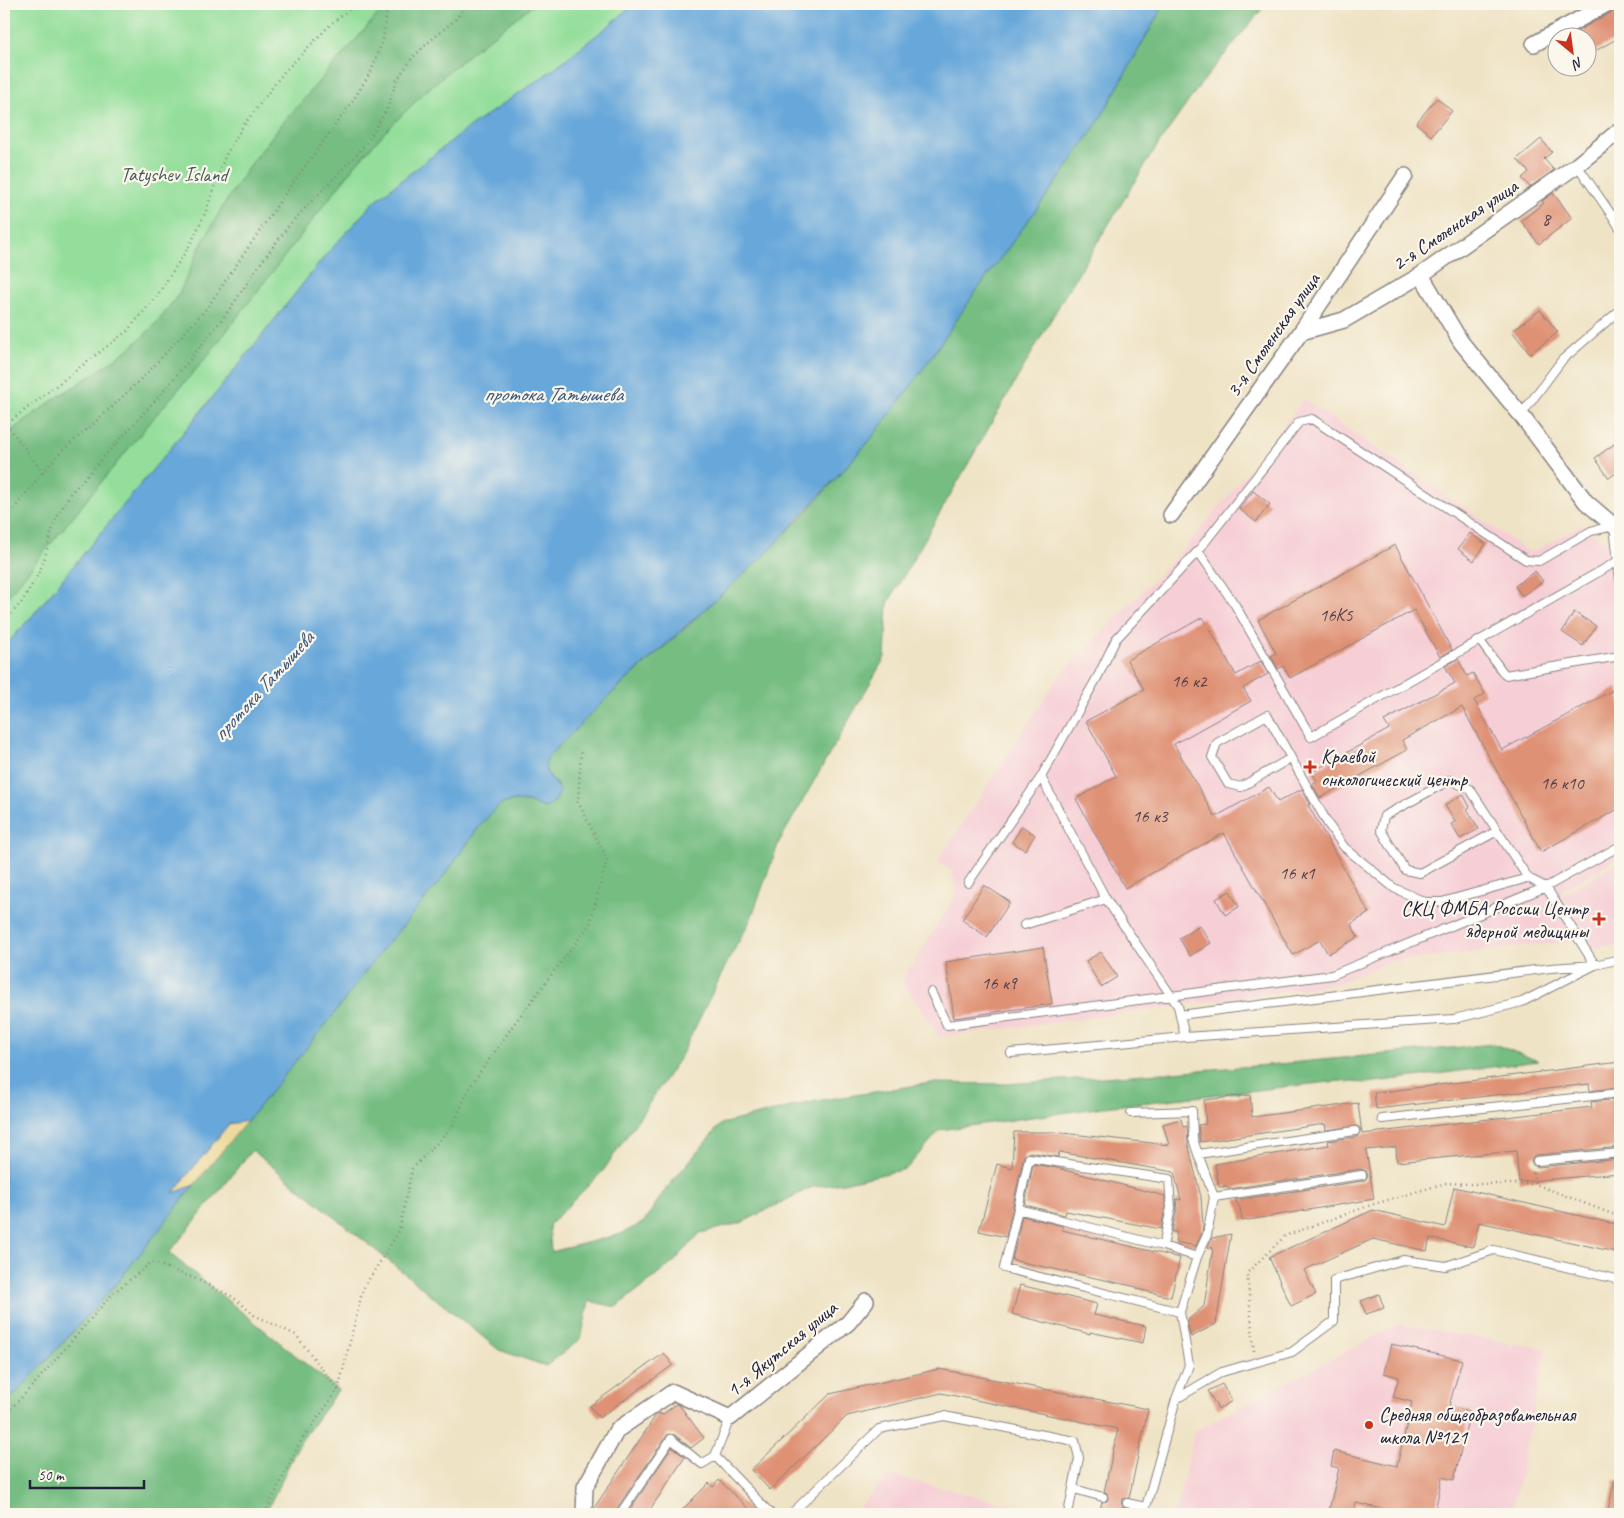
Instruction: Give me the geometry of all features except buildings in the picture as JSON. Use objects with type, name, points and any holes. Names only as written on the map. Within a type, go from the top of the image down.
[{"type":"street","points":[[1534,44],[1607,4]]},
{"type":"street","name":"2-я Смоленская улица","points":[[1301,332],[1344,320],[1421,274],[1577,166],[1620,130]]},
{"type":"street","name":"3-я Смоленская улица","points":[[1171,516],[1301,332],[1405,176]]},
{"type":"street","points":[[1421,274],[1461,342],[1521,415],[1586,502],[1617,523]]},
{"type":"street","name":"1-я Якутская улица","points":[[584,1514],[585,1487],[617,1430],[673,1392],[730,1418],[848,1323],[866,1301]]},
{"type":"lane","points":[[1577,166],[1620,228]]},
{"type":"lane","points":[[1613,217],[1620,212]]},
{"type":"lane","points":[[1521,415],[1562,360],[1620,310]]},
{"type":"lane","points":[[968,883],[1041,778],[1098,676],[1116,639],[1198,551],[1299,422],[1312,420],[1526,560],[1539,561],[1591,531],[1617,523],[1620,580]]},
{"type":"lane","points":[[1198,551],[1235,604],[1311,736],[1618,561]]},
{"type":"lane","points":[[1480,641],[1505,675],[1620,656]]},
{"type":"lane","points":[[1291,758],[1241,787],[1228,784],[1212,757],[1217,743],[1267,715],[1328,824],[1344,847],[1394,888],[1425,902],[1442,902],[1528,878]]},
{"type":"lane","points":[[1041,778],[1106,899],[1178,1006],[1185,1036]]},
{"type":"lane","points":[[1497,832],[1420,873],[1406,870],[1381,830],[1384,816],[1450,780],[1470,790],[1528,878],[1546,887],[1595,965]]},
{"type":"lane","points":[[932,992],[946,1025],[1332,975],[1546,887],[1620,846]]},
{"type":"lane","points":[[1024,925],[1106,899]]},
{"type":"lane","points":[[1180,1015],[1551,968],[1595,965],[1620,959]]},
{"type":"lane","points":[[1011,1052],[1185,1036],[1454,1019],[1522,1002],[1595,965]]},
{"type":"lane","points":[[1382,1119],[1620,1093]]},
{"type":"lane","points":[[1128,1502],[1144,1511],[1176,1399],[1189,1365],[1180,1312],[1207,1235],[1214,1197],[1193,1139],[1192,1110],[1131,1113]]},
{"type":"lane","points":[[1198,1154],[1354,1131]]},
{"type":"lane","points":[[1537,1161],[1620,1153]]},
{"type":"lane","points":[[1163,1246],[1170,1208],[1169,1179],[1029,1158],[1004,1268],[1180,1312]]},
{"type":"lane","points":[[1214,1197],[1362,1175]]},
{"type":"lane","points":[[1018,1209],[1163,1246],[1198,1257]]},
{"type":"lane","points":[[1176,1399],[1222,1372],[1292,1352],[1334,1321],[1334,1280],[1403,1260],[1446,1266],[1494,1250],[1620,1280]]},
{"type":"lane","points":[[791,1514],[879,1429],[944,1416],[1075,1441],[1079,1458],[1068,1514]]},
{"type":"lane","points":[[620,1514],[671,1438],[702,1464],[715,1456],[730,1418]]},
{"type":"lane","points":[[715,1456],[771,1514]]},
{"type":"lane","points":[[1074,1489],[1103,1497]]},
{"type":"path","points":[[43,472],[5,425],[127,331],[156,297],[190,245],[206,211],[225,156],[243,126],[284,72],[332,23],[356,4]]},
{"type":"path","points":[[4,521],[59,454],[150,370],[207,308],[287,191],[352,102],[372,70],[383,39],[388,4]]},
{"type":"path","points":[[4,621],[22,602],[35,580],[44,560],[54,523],[70,494],[192,357],[227,313],[290,224],[359,152],[379,124],[397,80],[412,58],[430,40],[455,20],[468,4]]},
{"type":"path","points":[[265,1514],[299,1444],[338,1390],[363,1289],[399,1231],[412,1169],[452,1127],[470,1087],[514,1024],[590,924],[607,860],[578,802],[581,752]]},
{"type":"path","points":[[1535,1184],[1533,1168],[1537,1161]]},
{"type":"path","points":[[1254,1351],[1248,1273],[1285,1236],[1374,1204],[1446,1183],[1535,1184],[1620,1217]]},
{"type":"path","points":[[4,1416],[36,1382],[113,1292],[152,1262],[196,1279],[233,1297],[254,1315],[296,1335],[338,1390]]},
{"type":"shaded area","name":"Краевой онкологический центр","points":[[1304,399],[1531,553],[1581,525],[1620,552],[1620,857],[1560,891],[1583,934],[1569,941],[1391,962],[1335,984],[939,1037],[902,981],[957,893],[952,871],[937,862],[1059,676],[1184,549],[1251,468]]},
{"type":"shaded area","name":"СКЦ ФМБА России Центр ядерной медицины","points":[[1620,862],[1620,945],[1594,948],[1563,894]]},
{"type":"shaded area","name":"Средняя общеобразовательная школа №121","points":[[1399,1324],[1546,1349],[1512,1514],[1176,1514],[1194,1431]]},
{"type":"shaded area","points":[[889,1475],[1045,1513],[1045,1514],[853,1514]]},
{"type":"green space","name":"Tatyshev Island","points":[[4,4],[634,4],[548,73],[464,131],[375,201],[325,256],[221,387],[33,615],[4,647]]},
{"type":"green space","points":[[387,4],[534,4],[474,50],[426,91],[356,164],[205,359],[156,415],[4,601],[4,436],[130,348],[154,326],[179,294],[201,245],[245,172],[279,127]]},
{"type":"green space","points":[[1164,4],[1266,4],[1200,85],[1155,149],[1064,297],[888,603],[885,657],[779,842],[750,921],[681,1056],[603,1171],[549,1225],[551,1252],[621,1234],[644,1222],[665,1190],[721,1124],[816,1101],[931,1083],[1008,1084],[1268,1065],[1494,1044],[1538,1061],[1367,1083],[1338,1081],[1104,1107],[940,1130],[906,1169],[843,1183],[812,1187],[741,1223],[700,1233],[674,1262],[616,1307],[589,1301],[581,1339],[546,1366],[499,1350],[252,1150],[169,1253],[338,1390],[299,1444],[265,1514],[4,1514],[4,1405],[117,1283],[194,1185],[334,1014],[374,960],[441,880],[479,827],[493,811],[501,804],[515,801],[528,802],[545,808],[552,804],[557,799],[557,785],[546,772],[545,765],[548,757],[609,696],[691,623],[800,519],[870,440],[912,385],[972,297],[1064,172],[1100,119]]},
{"type":"sand","points":[[247,1121],[194,1185],[172,1194],[229,1123]]},
{"type":"water","name":"протока Татышева","points":[[634,4],[1164,4],[1100,119],[1064,172],[972,297],[912,385],[870,440],[769,551],[609,696],[548,757],[546,772],[560,791],[558,797],[550,805],[545,808],[528,802],[515,801],[501,804],[493,811],[479,827],[441,880],[374,960],[334,1014],[247,1121],[229,1124],[173,1193],[194,1185],[117,1283],[19,1390],[4,1403],[4,647],[33,615],[221,387],[325,256],[375,201],[464,131],[548,73]]},
{"type":"place","name":"Краевой онкологический центр","points":[[1310,767]]},
{"type":"place","name":"СКЦ ФМБА России Центр ядерной медицины","points":[[1599,919]]},
{"type":"place","name":"Средняя общеобразовательная школа №121","points":[[1369,1425]]}]
